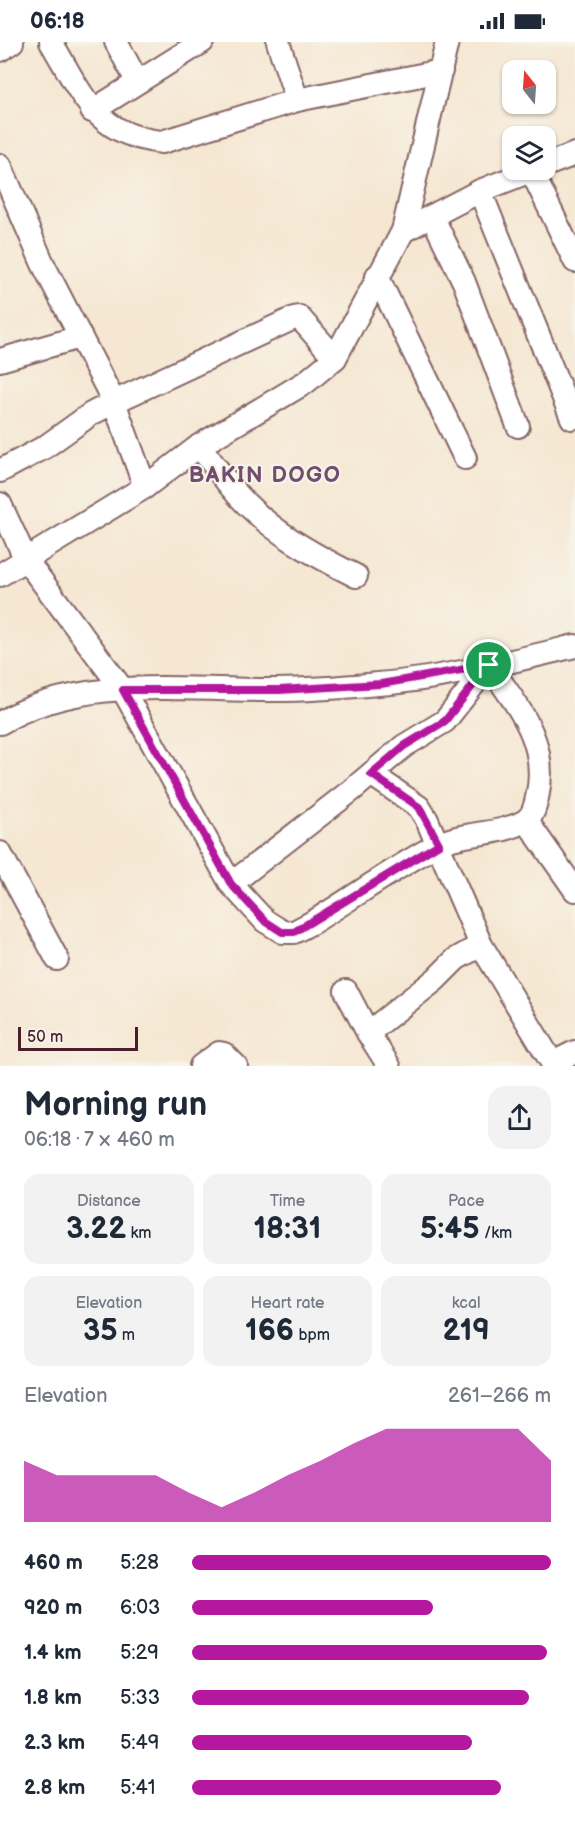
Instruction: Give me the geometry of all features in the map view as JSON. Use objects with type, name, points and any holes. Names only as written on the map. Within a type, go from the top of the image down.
[{"type":"street","points":[[0,50],[12,42]]},
{"type":"street","points":[[51,42],[92,111],[114,128],[143,140],[162,142],[297,100],[441,71]]},
{"type":"street","points":[[116,42],[137,81]]},
{"type":"street","points":[[92,111],[202,42]]},
{"type":"street","points":[[278,42],[297,100]]},
{"type":"street","points":[[0,575],[145,487],[199,446],[306,382],[335,358],[403,231],[447,42]]},
{"type":"street","points":[[556,161],[575,154]]},
{"type":"street","points":[[0,165],[44,264],[114,402],[145,487]]},
{"type":"street","points":[[403,231],[480,191],[507,180]]},
{"type":"street","points":[[537,180],[575,261]]},
{"type":"street","points":[[480,191],[572,418]]},
{"type":"street","points":[[432,216],[464,282],[518,426]]},
{"type":"street","points":[[377,276],[465,458]]},
{"type":"street","points":[[0,471],[45,447],[91,414],[114,402],[297,317],[335,358]]},
{"type":"street","points":[[0,360],[81,337]]},
{"type":"street","points":[[199,446],[237,494],[267,523],[310,553],[356,576]]},
{"type":"street","points":[[0,504],[26,560],[123,690],[231,884],[265,921],[282,932],[294,932],[439,844],[513,826],[528,819],[536,806],[540,785],[537,744],[526,720],[489,665]]},
{"type":"street","points":[[0,723],[40,703],[69,696],[123,690],[279,690],[381,684],[489,665],[575,646]]},
{"type":"street","points":[[231,884],[404,746],[445,721],[489,665]]},
{"type":"street","points":[[371,774],[419,807],[439,844],[480,945],[554,1065],[575,1052]]},
{"type":"street","points":[[531,828],[575,890]]},
{"type":"street","points":[[0,853],[57,959]]},
{"type":"street","points":[[368,1033],[435,980],[456,959],[480,945]]},
{"type":"street","points":[[346,992],[389,1066]]},
{"type":"street","points":[[201,1066],[219,1053],[224,1054],[236,1066]]},
{"type":"district","name":"BAKIN DOGO","points":[[265,474]]},
{"type":"route","points":[[489,665],[445,721],[404,746],[371,774],[419,807],[439,844],[294,932],[282,932],[265,921],[231,884],[123,690],[279,690],[381,684],[489,665]]}]
